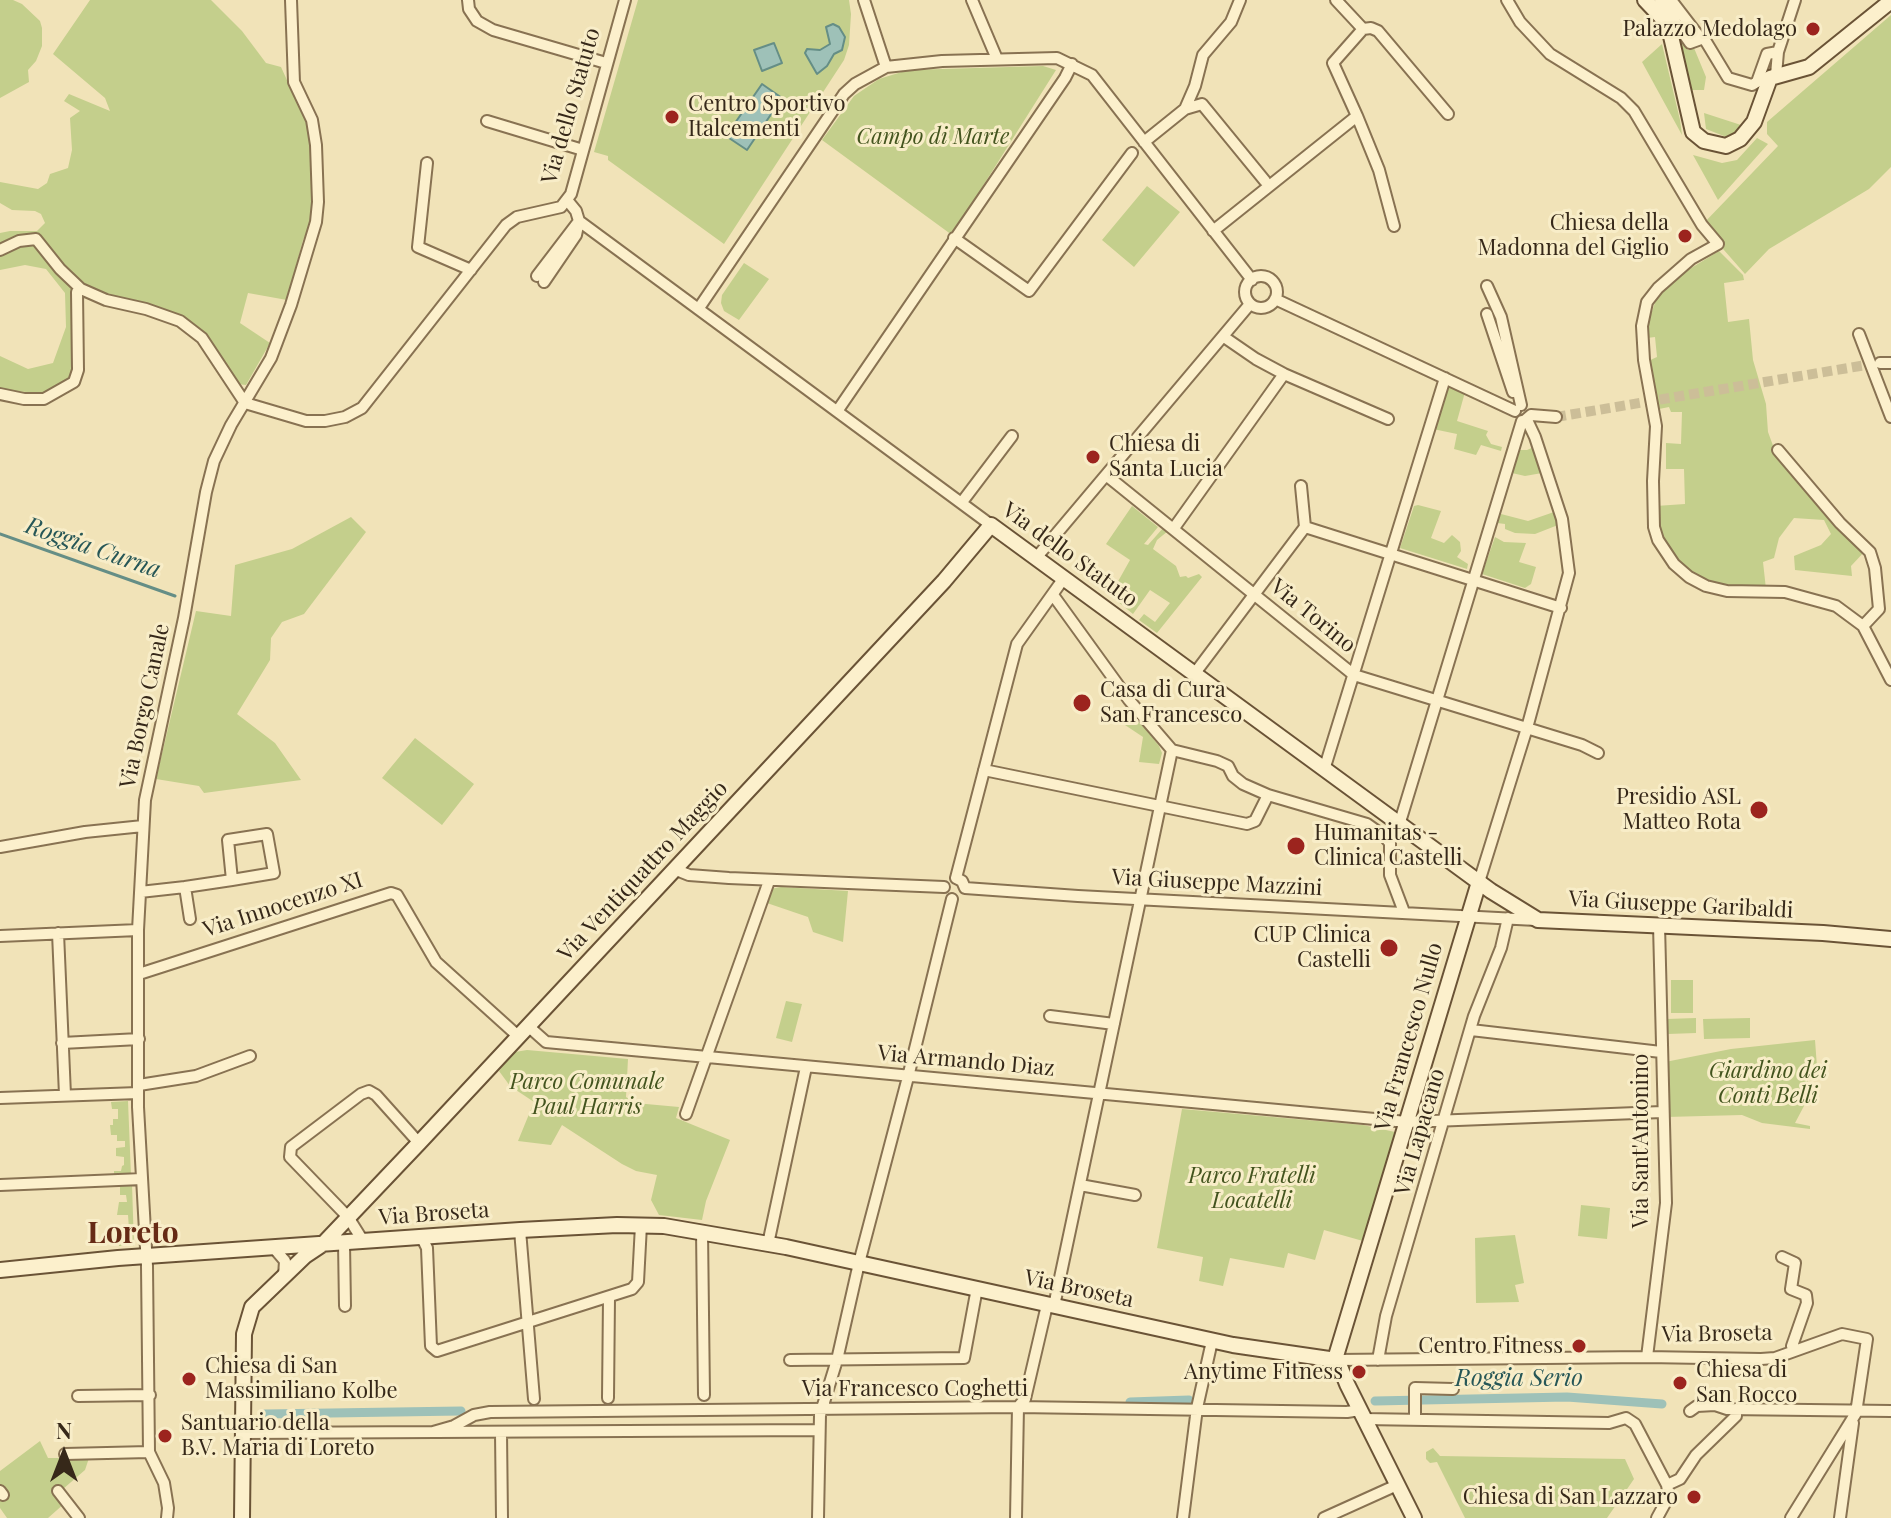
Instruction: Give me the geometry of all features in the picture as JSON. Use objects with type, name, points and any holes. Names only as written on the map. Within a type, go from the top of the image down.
[{"type":"street","name":"Via Borgo Canale","points":[[149,1452],[146,1256],[138,1089],[138,930],[145,800],[214,461],[271,358],[316,222],[316,145],[312,120],[294,82],[291,0]]},
{"type":"street","points":[[468,0],[469,9],[477,21],[493,30],[606,63]]},
{"type":"street","name":"Via dello Statuto","points":[[625,0],[567,200],[579,221],[699,308],[720,328],[838,410],[1324,770],[1400,822],[1509,904],[1538,920]]},
{"type":"street","points":[[864,0],[886,67]]},
{"type":"street","points":[[972,0],[997,59]]},
{"type":"street","points":[[1185,109],[1203,55],[1231,22],[1240,0]]},
{"type":"street","points":[[1336,0],[1363,29]]},
{"type":"street","points":[[1507,0],[1520,22],[1550,54],[1621,98],[1634,111],[1702,225],[1718,244],[1691,259],[1647,302],[1642,326],[1644,360],[1656,426],[1653,481],[1656,535],[1674,564],[1706,586],[1727,591],[1801,595],[1836,606],[1863,626],[1891,680]]},
{"type":"street","points":[[1645,0],[1663,19],[1670,32],[1691,127],[1696,136],[1704,141],[1726,146],[1740,139],[1754,122],[1770,78],[1809,67],[1891,1]]},
{"type":"street","points":[[1660,0],[1690,43],[1701,39],[1671,0]]},
{"type":"street","points":[[1776,75],[1778,52],[1795,0]]},
{"type":"street","points":[[1394,226],[1379,170],[1333,63],[1363,29],[1378,31],[1448,114]]},
{"type":"street","points":[[1705,40],[1728,78],[1752,85],[1757,82],[1767,54],[1778,52]]},
{"type":"street","points":[[699,308],[844,94],[855,84],[886,67],[915,62],[1057,58],[1092,75],[1252,280]]},
{"type":"street","points":[[838,410],[1072,64]]},
{"type":"street","points":[[1144,142],[1185,109],[1202,104],[1265,181]]},
{"type":"street","points":[[1213,231],[1357,116]]},
{"type":"street","points":[[487,121],[583,150]]},
{"type":"street","points":[[954,238],[1029,291],[1132,153]]},
{"type":"street","points":[[427,163],[418,247],[471,270]]},
{"type":"street","points":[[0,250],[19,241],[36,239],[81,289],[106,300],[154,311],[180,321],[202,338],[245,403],[306,421],[325,421],[345,417],[362,408],[506,225],[517,217],[553,210],[567,200]]},
{"type":"street","points":[[541,279],[579,221]]},
{"type":"street","points":[[1260,277],[1270,279],[1276,289],[1275,299],[1264,308],[1250,304],[1245,293],[1252,280],[1260,277]]},
{"type":"street","points":[[1487,286],[1501,317],[1518,407]]},
{"type":"street","points":[[0,394],[44,399],[74,382],[78,370],[77,292],[81,289]]},
{"type":"street","points":[[1275,299],[1445,378],[1518,407],[1529,408],[1400,822]]},
{"type":"street","points":[[1036,558],[1250,304]]},
{"type":"street","points":[[1487,314],[1518,407]]},
{"type":"street","points":[[1859,334],[1891,417]]},
{"type":"street","points":[[1224,337],[1284,374],[1388,419]]},
{"type":"street","points":[[1174,528],[1284,374]]},
{"type":"street","points":[[1324,770],[1445,378]]},
{"type":"street","points":[[1527,419],[1556,417]]},
{"type":"street","name":"Via Francesco Nullo","points":[[1336,1360],[1561,608],[1570,562],[1562,519],[1527,419]]},
{"type":"street","points":[[962,502],[1012,436]]},
{"type":"street","points":[[1778,450],[1840,523],[1870,552],[1875,568],[1879,609],[1863,626]]},
{"type":"street","name":"Via Torino","points":[[1106,475],[1354,675],[1527,728]]},
{"type":"street","points":[[1195,673],[1305,527],[1301,486]]},
{"type":"street","name":"Via Ventiquattro Maggio","points":[[242,1518],[244,1334],[252,1307],[305,1256],[323,1244],[419,1143],[944,581],[991,525]]},
{"type":"street","points":[[1305,527],[1561,608]]},
{"type":"street","points":[[956,878],[1017,644],[1064,578]]},
{"type":"street","points":[[1053,595],[1129,700],[1172,750],[1228,766],[1233,776],[1243,784],[1268,795],[1367,824],[1384,836],[1390,843],[1390,875],[1404,912]]},
{"type":"street","points":[[1527,728],[1598,753]]},
{"type":"street","points":[[1016,1518],[1018,1407],[1025,1399],[1080,1185],[1172,750]]},
{"type":"street","points":[[984,770],[1247,824],[1255,821],[1268,795]]},
{"type":"street","points":[[0,847],[85,832],[143,826]]},
{"type":"street","points":[[140,892],[185,887],[232,880],[274,873],[267,834],[228,840],[232,880]]},
{"type":"street","points":[[674,869],[689,875],[751,880],[944,887]]},
{"type":"street","points":[[956,878],[962,881],[965,888],[961,897],[952,899],[944,887],[948,880],[956,878]]},
{"type":"street","points":[[751,880],[757,908]]},
{"type":"street","points":[[686,1114],[769,881]]},
{"type":"street","points":[[185,887],[190,919]]},
{"type":"street","name":"Via Giuseppe Mazzini","points":[[965,888],[1468,917]]},
{"type":"street","name":"Via Innocenzo XI","points":[[139,974],[391,893],[397,895],[436,962],[523,1031]]},
{"type":"street","points":[[818,1518],[818,1430],[822,1409],[837,1360],[952,899]]},
{"type":"street","name":"Via Giuseppe Garibaldi","points":[[1468,917],[1891,939]]},
{"type":"street","name":"Via Lapacano","points":[[1378,1360],[1386,1316],[1471,1030],[1501,948],[1508,918]]},
{"type":"street","name":"Via Sant'Antonino","points":[[1647,1357],[1666,1203],[1659,925]]},
{"type":"street","points":[[0,936],[138,930]]},
{"type":"street","points":[[58,933],[65,1095]]},
{"type":"street","points":[[1050,1016],[1114,1024]]},
{"type":"street","points":[[1471,1030],[1661,1052]]},
{"type":"street","name":"Via Armando Diaz","points":[[523,1031],[546,1042],[1407,1122],[1662,1112]]},
{"type":"street","points":[[62,1043],[139,1039]]},
{"type":"street","points":[[0,1098],[138,1089],[196,1076],[250,1056]]},
{"type":"street","points":[[768,1244],[806,1067]]},
{"type":"street","name":"Via Broseta","points":[[363,1241],[348,1217],[290,1157],[291,1147],[369,1091],[419,1143]]},
{"type":"street","points":[[0,1185],[142,1179]]},
{"type":"street","points":[[1080,1185],[1135,1195]]},
{"type":"street","points":[[422,1238],[427,1248],[431,1346],[437,1351],[609,1298],[637,1285],[641,1225]]},
{"type":"street","name":"Via Broseta","points":[[0,1270],[273,1247],[641,1225],[702,1231],[1212,1341],[1336,1360],[1761,1359],[1792,1352],[1842,1334],[1867,1339],[1856,1406]]},
{"type":"street","points":[[520,1230],[534,1399]]},
{"type":"street","points":[[702,1231],[704,1395]]},
{"type":"street","points":[[344,1243],[345,1306]]},
{"type":"street","points":[[273,1247],[285,1261],[284,1276]]},
{"type":"street","points":[[1782,1257],[1795,1263],[1791,1289],[1806,1295],[1807,1303],[1792,1352]]},
{"type":"street","points":[[790,1360],[964,1358],[977,1288]]},
{"type":"street","points":[[608,1398],[609,1298]]},
{"type":"street","points":[[1183,1518],[1197,1408],[1212,1341]]},
{"type":"street","points":[[1336,1360],[1414,1518]]},
{"type":"street","points":[[1415,1419],[1415,1388],[1453,1389]]},
{"type":"street","points":[[78,1396],[150,1395]]},
{"type":"street","points":[[1690,1411],[1697,1406],[1736,1409],[1856,1406],[1891,1409]]},
{"type":"street","points":[[1791,1518],[1856,1406]]},
{"type":"street","points":[[1840,1518],[1856,1406]]},
{"type":"street","name":"Via Francesco Coghetti","points":[[433,1432],[490,1412],[1018,1407],[1260,1409],[1347,1412],[1434,1421],[1609,1423],[1626,1418],[1635,1424],[1667,1485]]},
{"type":"street","points":[[1657,1518],[1669,1496],[1667,1485],[1681,1478],[1696,1455],[1736,1416],[1736,1409]]},
{"type":"street","points":[[472,1418],[475,1432]]},
{"type":"street","name":"Via Francesco Coghetti","points":[[244,1433],[818,1430]]},
{"type":"street","points":[[501,1433],[502,1518]]},
{"type":"street","points":[[65,1454],[149,1452],[164,1483],[167,1518]]},
{"type":"street","points":[[1324,1518],[1397,1485]]},
{"type":"street","points":[[58,1491],[79,1518]]},
{"type":"green space","points":[[0,0],[22,4],[40,21],[42,46],[28,70],[29,82],[0,98]]},
{"type":"green space","points":[[90,0],[211,0],[242,31],[266,63],[281,67],[306,122],[315,149],[313,220],[303,240],[287,300],[248,293],[240,323],[270,343],[246,385],[237,384],[197,329],[81,284],[72,374],[56,393],[0,391],[0,356],[28,369],[53,363],[66,327],[65,293],[46,269],[25,265],[0,270],[0,233],[37,231],[45,223],[41,214],[35,211],[12,210],[0,203],[0,182],[38,189],[47,183],[50,174],[68,168],[72,150],[70,118],[80,111],[64,101],[69,94],[110,111],[105,98],[53,54]]},
{"type":"green space","name":"Centro Sportivo Italcementi","points":[[638,0],[849,0],[849,45],[844,60],[724,244],[608,160],[608,156],[594,152]]},
{"type":"green space","points":[[1891,15],[1891,167],[1869,189],[1769,249],[1745,274],[1702,225],[1778,146],[1767,134],[1767,122]]},
{"type":"green space","points":[[1683,42],[1688,50],[1694,48],[1706,77],[1704,90],[1691,90],[1680,44]]},
{"type":"green space","points":[[1662,44],[1680,120],[1682,135],[1642,62]]},
{"type":"green space","name":"Campo di Marte","points":[[1043,66],[1056,70],[952,235],[822,140],[854,96],[879,79],[908,70]]},
{"type":"green space","points":[[1704,113],[1741,125],[1729,138],[1706,129]]},
{"type":"green space","points":[[1757,138],[1768,144],[1718,200],[1693,155],[1722,163],[1737,160]]},
{"type":"green space","points":[[1147,186],[1180,212],[1134,267],[1102,240]]},
{"type":"green space","points":[[1719,251],[1743,275],[1744,280],[1724,283],[1728,322],[1749,319],[1753,360],[1775,451],[1866,550],[1851,566],[1852,576],[1795,570],[1794,556],[1821,545],[1831,534],[1824,520],[1794,518],[1779,538],[1774,558],[1763,562],[1766,589],[1727,588],[1695,577],[1681,566],[1658,529],[1656,506],[1685,504],[1684,469],[1666,469],[1666,443],[1681,444],[1682,412],[1671,412],[1669,407],[1659,409],[1648,361],[1657,357],[1655,337],[1647,338],[1647,326],[1658,294]]},
{"type":"green space","points":[[744,263],[769,279],[739,320],[724,311],[721,303],[722,295]]},
{"type":"green space","points":[[1447,382],[1465,392],[1457,421],[1488,431],[1486,435],[1491,444],[1502,447],[1501,451],[1481,445],[1476,455],[1454,449],[1457,434],[1433,429]]},
{"type":"green space","points":[[1534,447],[1542,473],[1525,476],[1512,473],[1519,450]]},
{"type":"green space","points":[[1132,506],[1158,527],[1144,544],[1148,545],[1164,527],[1168,531],[1157,540],[1153,549],[1176,566],[1180,577],[1199,574],[1202,577],[1157,633],[1139,620],[1144,614],[1155,622],[1170,603],[1150,590],[1133,614],[1106,592],[1116,585],[1130,560],[1106,544]]},
{"type":"green space","points":[[1414,506],[1441,511],[1431,538],[1444,543],[1452,535],[1460,542],[1461,551],[1457,557],[1468,564],[1467,569],[1400,548]]},
{"type":"green space","points":[[1554,512],[1558,525],[1535,534],[1515,533],[1505,529],[1505,524],[1497,523],[1501,514],[1528,521]]},
{"type":"green space","points":[[351,517],[366,532],[304,614],[282,622],[271,638],[270,660],[237,714],[275,743],[301,780],[204,793],[199,786],[156,779],[196,611],[231,616],[235,565],[292,549]]},
{"type":"green space","points":[[1495,537],[1504,542],[1526,543],[1519,562],[1536,567],[1531,584],[1525,588],[1482,574]]},
{"type":"green space","points":[[1129,708],[1159,746],[1162,753],[1159,764],[1139,762],[1143,737],[1116,719]]},
{"type":"green space","points":[[415,738],[474,784],[442,825],[382,778]]},
{"type":"green space","points":[[770,889],[848,891],[843,942],[813,932],[808,917],[764,902]]},
{"type":"green space","points":[[1671,980],[1693,980],[1693,1013],[1671,1013]]},
{"type":"green space","points":[[786,1001],[802,1004],[792,1042],[776,1038]]},
{"type":"green space","points":[[1696,1018],[1696,1033],[1668,1034],[1667,1019]]},
{"type":"green space","points":[[1750,1018],[1750,1038],[1704,1039],[1703,1019]]},
{"type":"green space","name":"Giardino dei Conti Belli","points":[[1815,1040],[1817,1067],[1810,1068],[1804,1106],[1795,1123],[1810,1126],[1810,1129],[1762,1123],[1742,1115],[1666,1117],[1665,1062],[1731,1049]]},
{"type":"green space","name":"Parco Comunale Paul Harris","points":[[527,1050],[628,1059],[626,1097],[635,1103],[679,1107],[676,1118],[730,1140],[706,1201],[702,1220],[659,1215],[651,1200],[657,1175],[636,1171],[622,1164],[562,1125],[551,1145],[518,1141],[534,1102],[510,1086],[499,1071],[515,1052]]},
{"type":"green space","points":[[128,1101],[131,1176],[114,1177],[114,1171],[121,1171],[124,1165],[124,1157],[116,1156],[116,1148],[125,1147],[125,1141],[117,1141],[117,1135],[111,1135],[110,1125],[113,1125],[113,1119],[118,1119],[118,1109],[112,1109],[111,1102]]},
{"type":"green space","name":"Parco Fratelli Locatelli","points":[[1182,1109],[1363,1125],[1395,1132],[1363,1241],[1324,1230],[1315,1260],[1288,1253],[1284,1268],[1230,1258],[1223,1286],[1199,1281],[1203,1257],[1157,1248]]},
{"type":"green space","points":[[132,1184],[134,1246],[119,1246],[119,1241],[126,1240],[125,1230],[129,1229],[128,1215],[117,1215],[119,1202],[127,1202],[126,1195],[120,1195],[120,1185]]},
{"type":"green space","points":[[1581,1205],[1610,1208],[1607,1239],[1578,1236]]},
{"type":"green space","points":[[1515,1235],[1524,1283],[1515,1285],[1519,1302],[1476,1303],[1475,1238]]},
{"type":"green space","points":[[40,1441],[48,1458],[89,1458],[85,1470],[63,1489],[65,1503],[48,1518],[7,1518],[0,1508],[0,1501],[7,1494],[0,1484],[0,1471]]},
{"type":"green space","points":[[1433,1448],[1440,1456],[1625,1459],[1634,1479],[1607,1518],[1465,1518],[1437,1462],[1430,1463],[1426,1459],[1426,1452]]},
{"type":"water","points":[[833,24],[845,37],[842,50],[834,54],[827,66],[817,74],[805,53],[807,49],[820,50],[830,44],[826,27]]},
{"type":"water","points":[[774,43],[782,63],[762,71],[754,50]]},
{"type":"water","points":[[762,84],[782,98],[747,150],[726,136]]},
{"type":"waterway","name":"Roggia Curna","points":[[0,534],[175,596]]},
{"type":"waterway","name":"Roggia Serio","points":[[1375,1401],[1567,1397],[1662,1404]]},
{"type":"waterway","points":[[1130,1402],[1189,1400]]},
{"type":"waterway","name":"Roggia Serio","points":[[265,1414],[461,1411]]},
{"type":"tunnel","points":[[1556,417],[1878,363]]},
{"type":"place","name":"Palazzo Medolago","points":[[1813,29]]},
{"type":"place","name":"Centro Sportivo Italcementi","points":[[672,117]]},
{"type":"place","name":"Chiesa della Madonna del Giglio","points":[[1685,236]]},
{"type":"place","name":"Chiesa di Santa Lucia","points":[[1093,457]]},
{"type":"place","name":"Casa di Cura San Francesco","points":[[1082,703]]},
{"type":"place","name":"Presidio ASL Matteo Rota","points":[[1759,810]]},
{"type":"place","name":"Humanitas - Clinica Castelli","points":[[1296,846]]},
{"type":"place","name":"CUP Clinica Castelli","points":[[1389,948]]},
{"type":"place","name":"Centro Fitness","points":[[1579,1346]]},
{"type":"place","name":"Anytime Fitness","points":[[1359,1372]]},
{"type":"place","name":"Chiesa di San Massimiliano Kolbe","points":[[189,1379]]},
{"type":"place","name":"Chiesa di San Rocco","points":[[1680,1383]]},
{"type":"place","name":"Santuario della B.V. Maria di Loreto","points":[[165,1436]]},
{"type":"place","name":"Chiesa di San Lazzaro","points":[[1694,1497]]},
{"type":"district","name":"Loreto","points":[[133,1234]]}]
